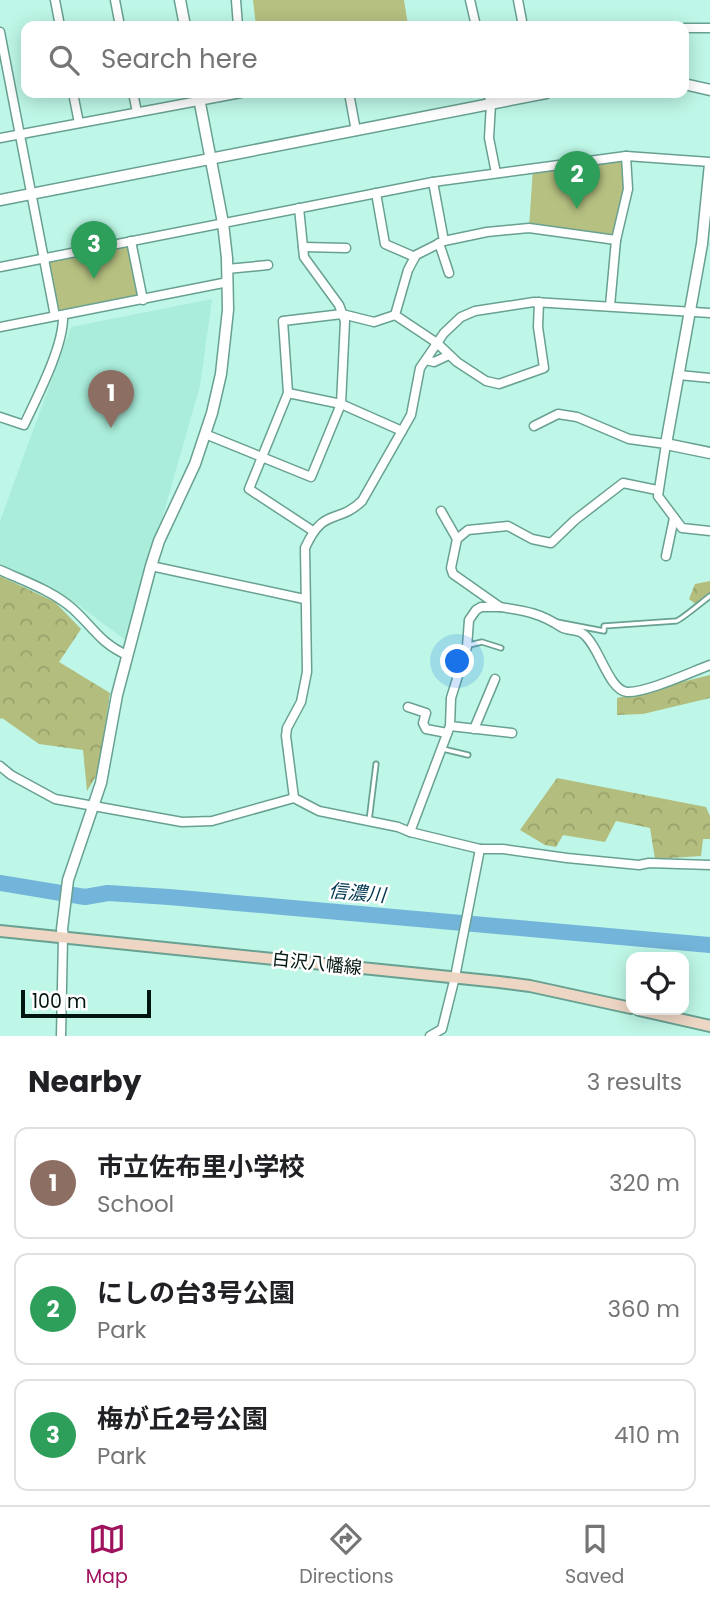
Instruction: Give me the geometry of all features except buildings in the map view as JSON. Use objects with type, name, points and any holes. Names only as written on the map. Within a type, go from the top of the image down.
[{"type":"main road","name":"白沢八幡線","points":[[0,931],[530,986],[626,1007]]},
{"type":"main road","points":[[661,1015],[710,1026]]},
{"type":"street","points":[[55,0],[59,21]]},
{"type":"street","points":[[115,0],[119,21]]},
{"type":"street","points":[[180,0],[184,21]]},
{"type":"street","points":[[236,0],[238,21]]},
{"type":"street","points":[[470,0],[475,21]]},
{"type":"street","points":[[518,0],[522,21]]},
{"type":"street","points":[[689,28],[710,28]]},
{"type":"street","points":[[0,32],[44,259],[63,324],[56,349],[24,425],[0,417]]},
{"type":"street","points":[[689,85],[710,90]]},
{"type":"street","points":[[74,98],[79,123]]},
{"type":"street","points":[[134,98],[137,112]]},
{"type":"street","points":[[0,138],[195,98]]},
{"type":"street","points":[[61,1036],[61,929],[67,885],[101,783],[127,655],[151,566],[159,541],[195,464],[212,413],[225,344],[228,282],[223,223],[199,98]]},
{"type":"street","points":[[350,98],[356,131]]},
{"type":"street","points":[[0,200],[356,131],[489,98],[489,138],[496,173]]},
{"type":"street","points":[[610,306],[615,240],[628,189],[626,156]]},
{"type":"street","points":[[0,267],[433,182],[626,156],[710,163],[706,245],[690,312],[657,490],[658,496],[682,528],[710,531]]},
{"type":"street","points":[[433,182],[441,242],[449,273]]},
{"type":"street","points":[[376,193],[385,244],[415,257]]},
{"type":"street","points":[[205,434],[310,477],[341,404],[344,314],[314,267],[304,257],[299,208]]},
{"type":"street","points":[[396,316],[408,270],[415,257],[441,242],[487,232],[529,228],[615,240]]},
{"type":"street","points":[[131,241],[143,300]]},
{"type":"street","points":[[303,247],[346,248]]},
{"type":"street","points":[[227,269],[268,265]]},
{"type":"street","points":[[0,327],[228,282]]},
{"type":"street","points":[[313,531],[249,489],[288,393],[283,321],[344,314],[374,322],[396,316],[438,343],[478,378],[499,384],[544,368],[538,327],[539,302]]},
{"type":"street","points":[[710,313],[539,302],[474,311],[452,324],[421,368],[411,415],[362,501],[355,508],[320,523],[313,531],[304,555],[307,672],[301,702],[287,728],[286,736],[293,797],[319,811],[398,827],[480,849],[503,849],[639,865],[710,865]]},
{"type":"street","points":[[426,360],[434,362],[449,355]]},
{"type":"street","points":[[679,375],[710,378]]},
{"type":"street","points":[[288,393],[341,404],[402,431]]},
{"type":"street","points":[[534,426],[558,414],[577,418],[629,439],[710,453]]},
{"type":"street","points":[[500,607],[453,574],[451,568],[457,539],[468,530],[508,526],[532,539],[551,544],[575,520],[623,483],[657,490]]},
{"type":"street","points":[[440,511],[457,539]]},
{"type":"street","points":[[666,556],[674,518]]},
{"type":"street","points":[[151,566],[304,599]]},
{"type":"street","points":[[0,570],[59,598],[106,644],[127,655]]},
{"type":"street","points":[[410,832],[449,729],[451,698],[467,645],[471,614],[481,607],[538,613],[557,622],[561,627],[581,632],[598,654],[614,683],[623,691],[650,686],[710,665]]},
{"type":"street","points":[[474,729],[495,679]]},
{"type":"street","points":[[408,707],[426,713],[423,723],[426,729],[474,729],[512,733]]},
{"type":"street","points":[[0,766],[47,796],[183,822],[202,823],[293,797]]},
{"type":"street","points":[[430,1036],[442,1029],[480,849]]},
{"type":"lane","points":[[557,622],[604,631],[604,626],[682,620],[688,611],[710,596]]},
{"type":"lane","points":[[467,645],[482,642],[501,648]]},
{"type":"lane","points":[[442,748],[468,755]]},
{"type":"lane","points":[[369,821],[376,764]]},
{"type":"shaded area","points":[[253,0],[404,0],[407,21],[255,21]]},
{"type":"shaded area","points":[[626,156],[628,189],[616,240],[529,228],[533,168]]},
{"type":"shaded area","points":[[126,247],[130,249],[139,293],[137,297],[61,311],[57,309],[49,264],[52,260]]},
{"type":"shaded area","points":[[212,299],[200,386],[127,641],[70,599],[0,564],[0,521],[71,327]]},
{"type":"green space","points":[[0,576],[55,602],[81,629],[59,662],[110,693],[98,773],[87,791],[83,750],[39,744],[0,719]]},
{"type":"green space","points":[[710,581],[710,595],[697,605],[689,599],[695,584]]},
{"type":"green space","points":[[710,675],[710,698],[643,714],[617,715],[617,698]]},
{"type":"green space","points":[[557,778],[706,807],[710,816],[710,839],[703,839],[701,856],[655,859],[650,828],[616,821],[605,842],[563,835],[556,847],[545,845],[520,830]]},
{"type":"waterway","name":"信濃川","points":[[0,883],[85,897],[108,893],[169,897],[710,945]]},
{"type":"place","name":"にしの台3号公園","points":[[577,209]]},
{"type":"place","name":"梅が丘2号公園","points":[[94,279]]},
{"type":"place","name":"市立佐布里小学校","points":[[111,428]]}]
